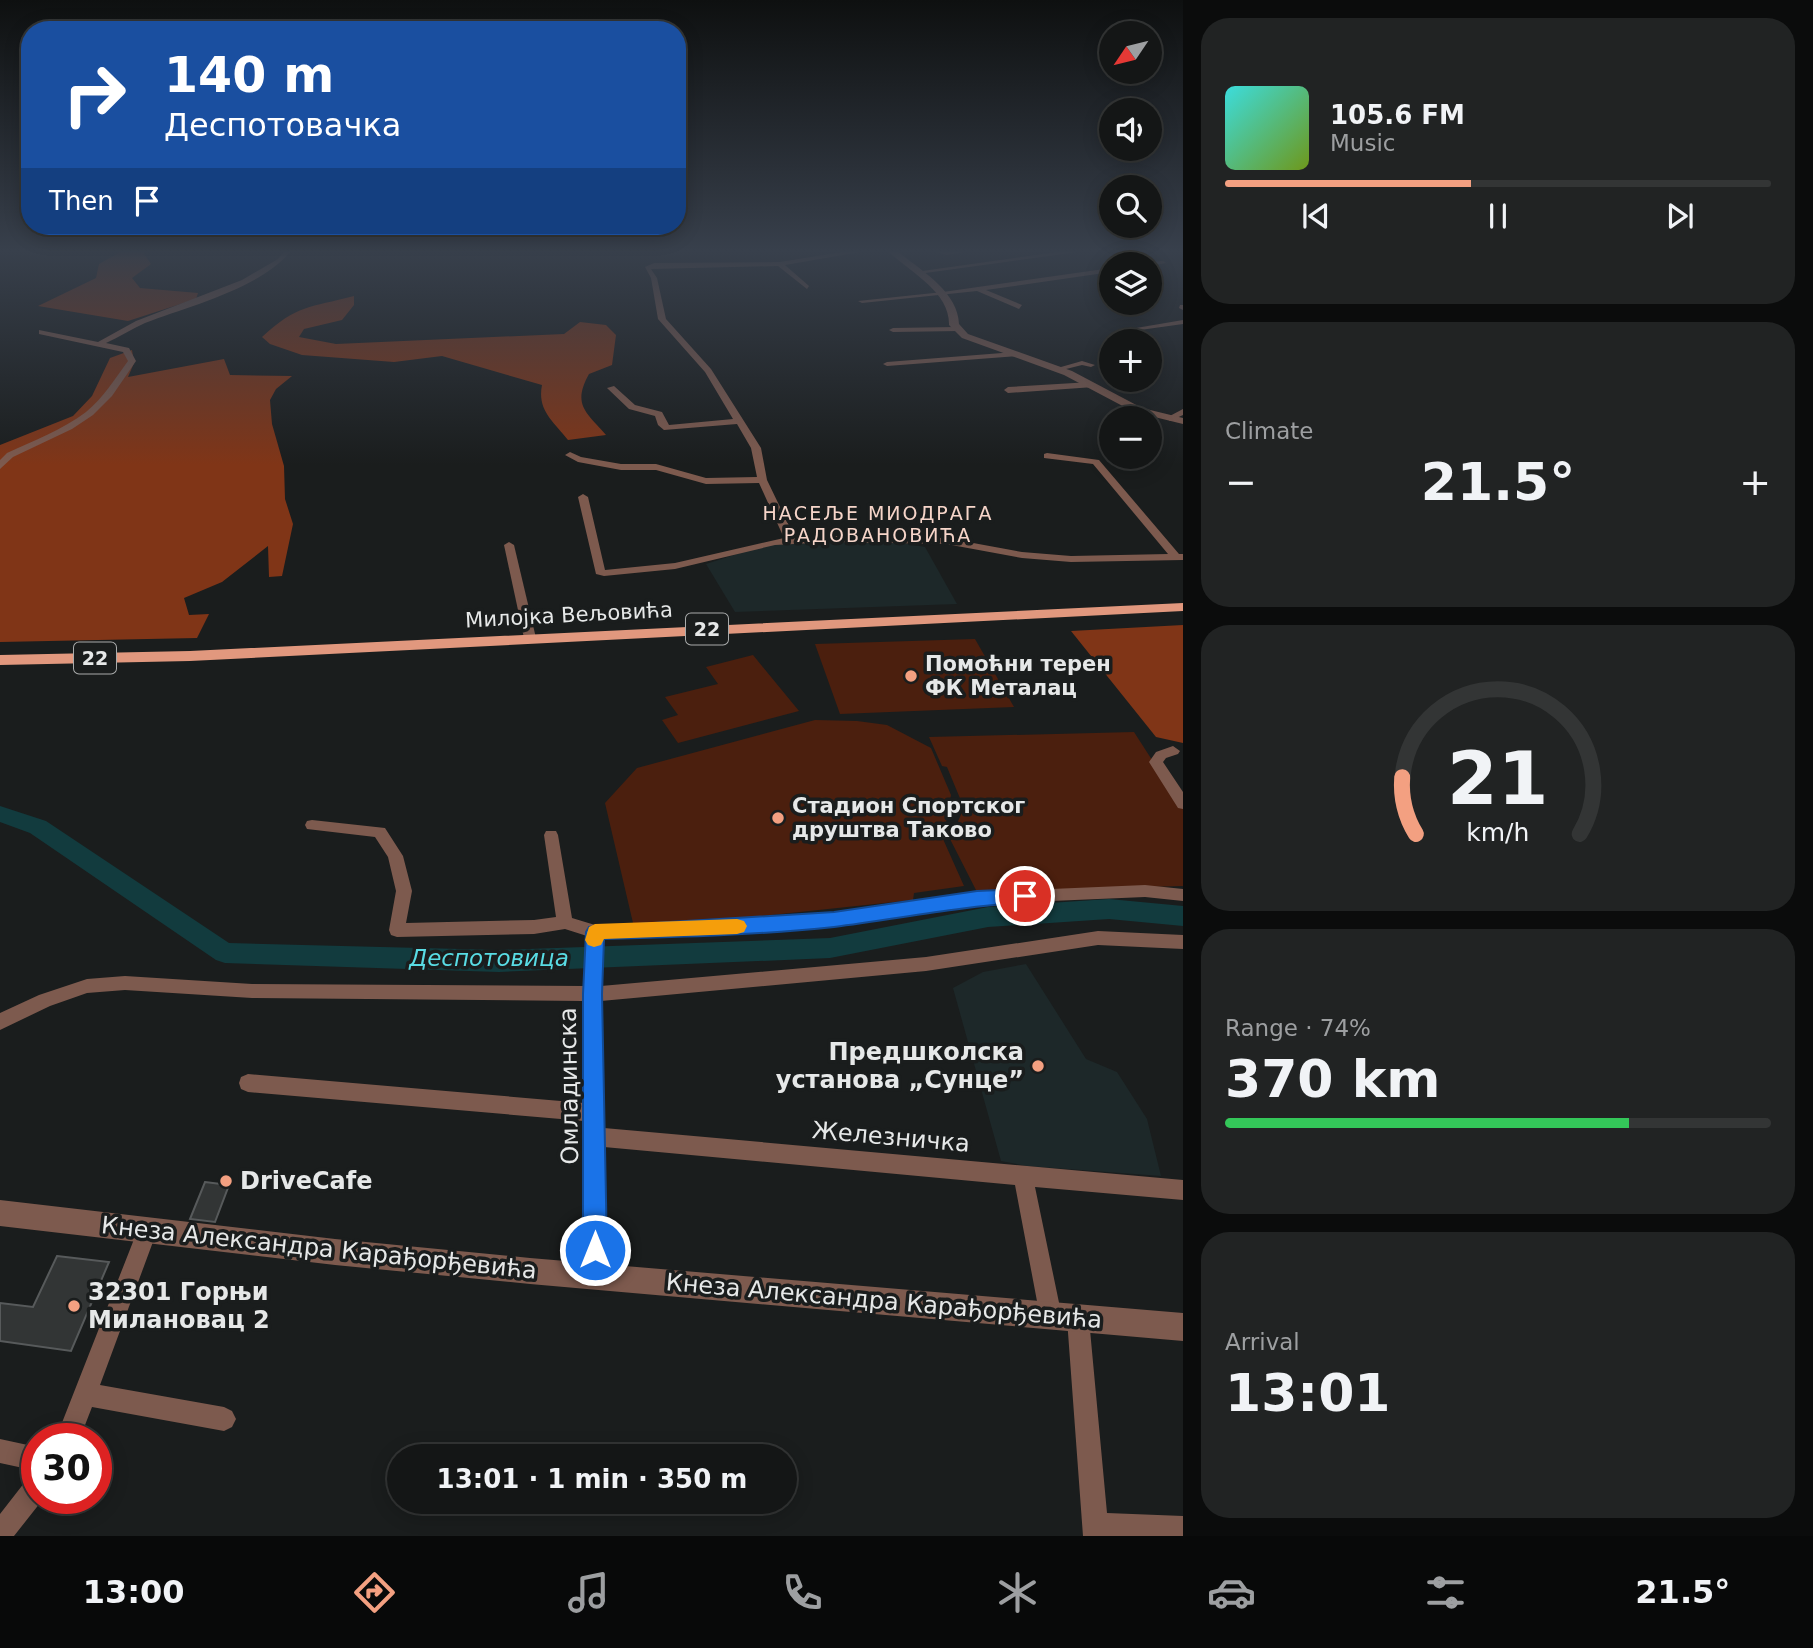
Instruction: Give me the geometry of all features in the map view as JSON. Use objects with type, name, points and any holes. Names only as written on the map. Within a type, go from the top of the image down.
[{"type":"main road","name":"Милојка Вељовића","points":[[0,660],[190,656],[1183,607]]},
{"type":"street","points":[[101,343],[143,322]]},
{"type":"street","points":[[664,322],[708,371],[756,448],[762,480],[791,541]]},
{"type":"street","points":[[954,322],[956,329],[965,336],[1058,369],[1138,410],[1183,421]]},
{"type":"street","points":[[1140,328],[1183,322]]},
{"type":"street","points":[[893,330],[956,329]]},
{"type":"street","points":[[0,466],[9,455],[69,427],[109,394],[132,361],[126,350],[42,332]]},
{"type":"street","points":[[887,364],[1015,354]]},
{"type":"street","points":[[1058,369],[1082,363],[1091,365]]},
{"type":"street","points":[[1008,390],[1091,385]]},
{"type":"street","points":[[611,388],[632,407],[659,414],[662,425],[667,428],[740,421]]},
{"type":"street","points":[[1171,418],[1183,412]]},
{"type":"street","points":[[570,455],[621,467],[656,467],[706,481],[762,480]]},
{"type":"street","points":[[1047,456],[1096,462],[1179,557]]},
{"type":"street","points":[[583,497],[600,572],[604,573],[675,566],[763,544],[832,539],[946,541],[1022,555],[1071,559],[1179,557]]},
{"type":"street","points":[[509,545],[530,638]]},
{"type":"street","points":[[1173,751],[1161,755],[1156,761],[1183,804]]},
{"type":"street","points":[[312,825],[380,832],[394,856],[404,891],[397,930],[534,927],[565,922],[595,937],[834,919],[977,898],[1145,891],[1183,895]]},
{"type":"street","points":[[551,835],[565,922]]},
{"type":"street","name":"Омладинска","points":[[595,937],[593,987],[596,1276]]},
{"type":"street","points":[[1,1020],[45,1000],[88,986],[125,983],[252,991],[593,987],[926,964],[1098,938],[1183,942]]},
{"type":"street","points":[[248,1083],[595,1113]]},
{"type":"street","name":"Железничка","points":[[594,1137],[1183,1190]]},
{"type":"street","points":[[1023,1176],[1064,1318],[1095,1530],[1183,1529]]},
{"type":"street","name":"Кнеза Александра Карађорђевића","points":[[0,1213],[147,1231],[596,1276],[1183,1327]]},
{"type":"street","points":[[74,1423],[147,1231]]},
{"type":"street","points":[[86,1394],[224,1419]]},
{"type":"street","points":[[0,1451],[21,1456]]},
{"type":"street","points":[[0,1534],[21,1507]]},
{"type":"shaded area","points":[[280,322],[335,322],[304,329],[299,337],[336,344],[564,334],[580,322],[606,325],[616,335],[612,365],[589,374],[582,401],[587,414],[606,435],[568,440],[544,408],[542,385],[442,356],[394,362],[302,355],[270,344],[262,337]]},
{"type":"shaded area","points":[[132,350],[134,363],[128,377],[224,359],[230,375],[292,376],[276,389],[270,400],[272,424],[284,466],[285,499],[293,524],[282,576],[269,577],[268,546],[222,582],[184,598],[189,615],[209,614],[197,638],[0,642],[0,445],[73,416],[92,396],[110,358]]},
{"type":"shaded area","points":[[885,540],[925,547],[957,604],[735,612],[706,564],[771,543]]},
{"type":"shaded area","points":[[1183,625],[1183,743],[1156,737],[1071,631]]},
{"type":"shaded area","name":"Помоћни терен ФК Металац","points":[[975,639],[1014,707],[840,714],[815,644]]},
{"type":"shaded area","points":[[753,655],[799,711],[678,743],[662,720],[678,715],[665,697],[718,684],[706,667]]},
{"type":"shaded area","name":"Стадион Спортског друштва Таково","points":[[815,720],[887,725],[931,748],[951,795],[943,839],[964,886],[914,893],[913,900],[678,925],[633,923],[605,803],[637,768]]},
{"type":"shaded area","points":[[1134,732],[1183,808],[1183,886],[977,892],[950,839],[964,808],[947,767],[942,766],[929,737]]},
{"type":"shaded area","name":"Предшколска установа „Сунце”","points":[[1026,964],[1086,1059],[1117,1072],[1147,1119],[1161,1176],[1027,1166],[1001,1161],[953,988],[983,972]]},
{"type":"building","points":[[205,1182],[229,1185],[215,1222],[190,1219]]},
{"type":"building","name":"32301 Горњи Милановац 2","points":[[57,1256],[109,1262],[71,1351],[0,1341],[0,1303],[33,1307]]},
{"type":"waterway","name":"Деспотовица","points":[[0,814],[38,827],[225,953],[499,961],[830,948],[988,917],[1109,909],[1183,916]]},
{"type":"slow traffic","points":[[594,940],[595,932],[737,926]]},
{"type":"place","name":"Помоћни терен ФК Металац","points":[[911,676]]},
{"type":"place","name":"Стадион Спортског друштва Таково","points":[[778,818]]},
{"type":"place","name":"Предшколска установа „Сунце”","points":[[1038,1066]]},
{"type":"place","name":"DriveCafe","points":[[226,1181]]},
{"type":"place","name":"32301 Горњи Милановац 2","points":[[74,1306]]},
{"type":"district","name":"НАСЕЉЕ МИОДРАГА РАДОВАНОВИЋА","points":[[878,524]]},
{"type":"route","points":[[595,1250],[592,994],[595,932],[722,928],[834,919],[977,898],[1025,896]]}]
